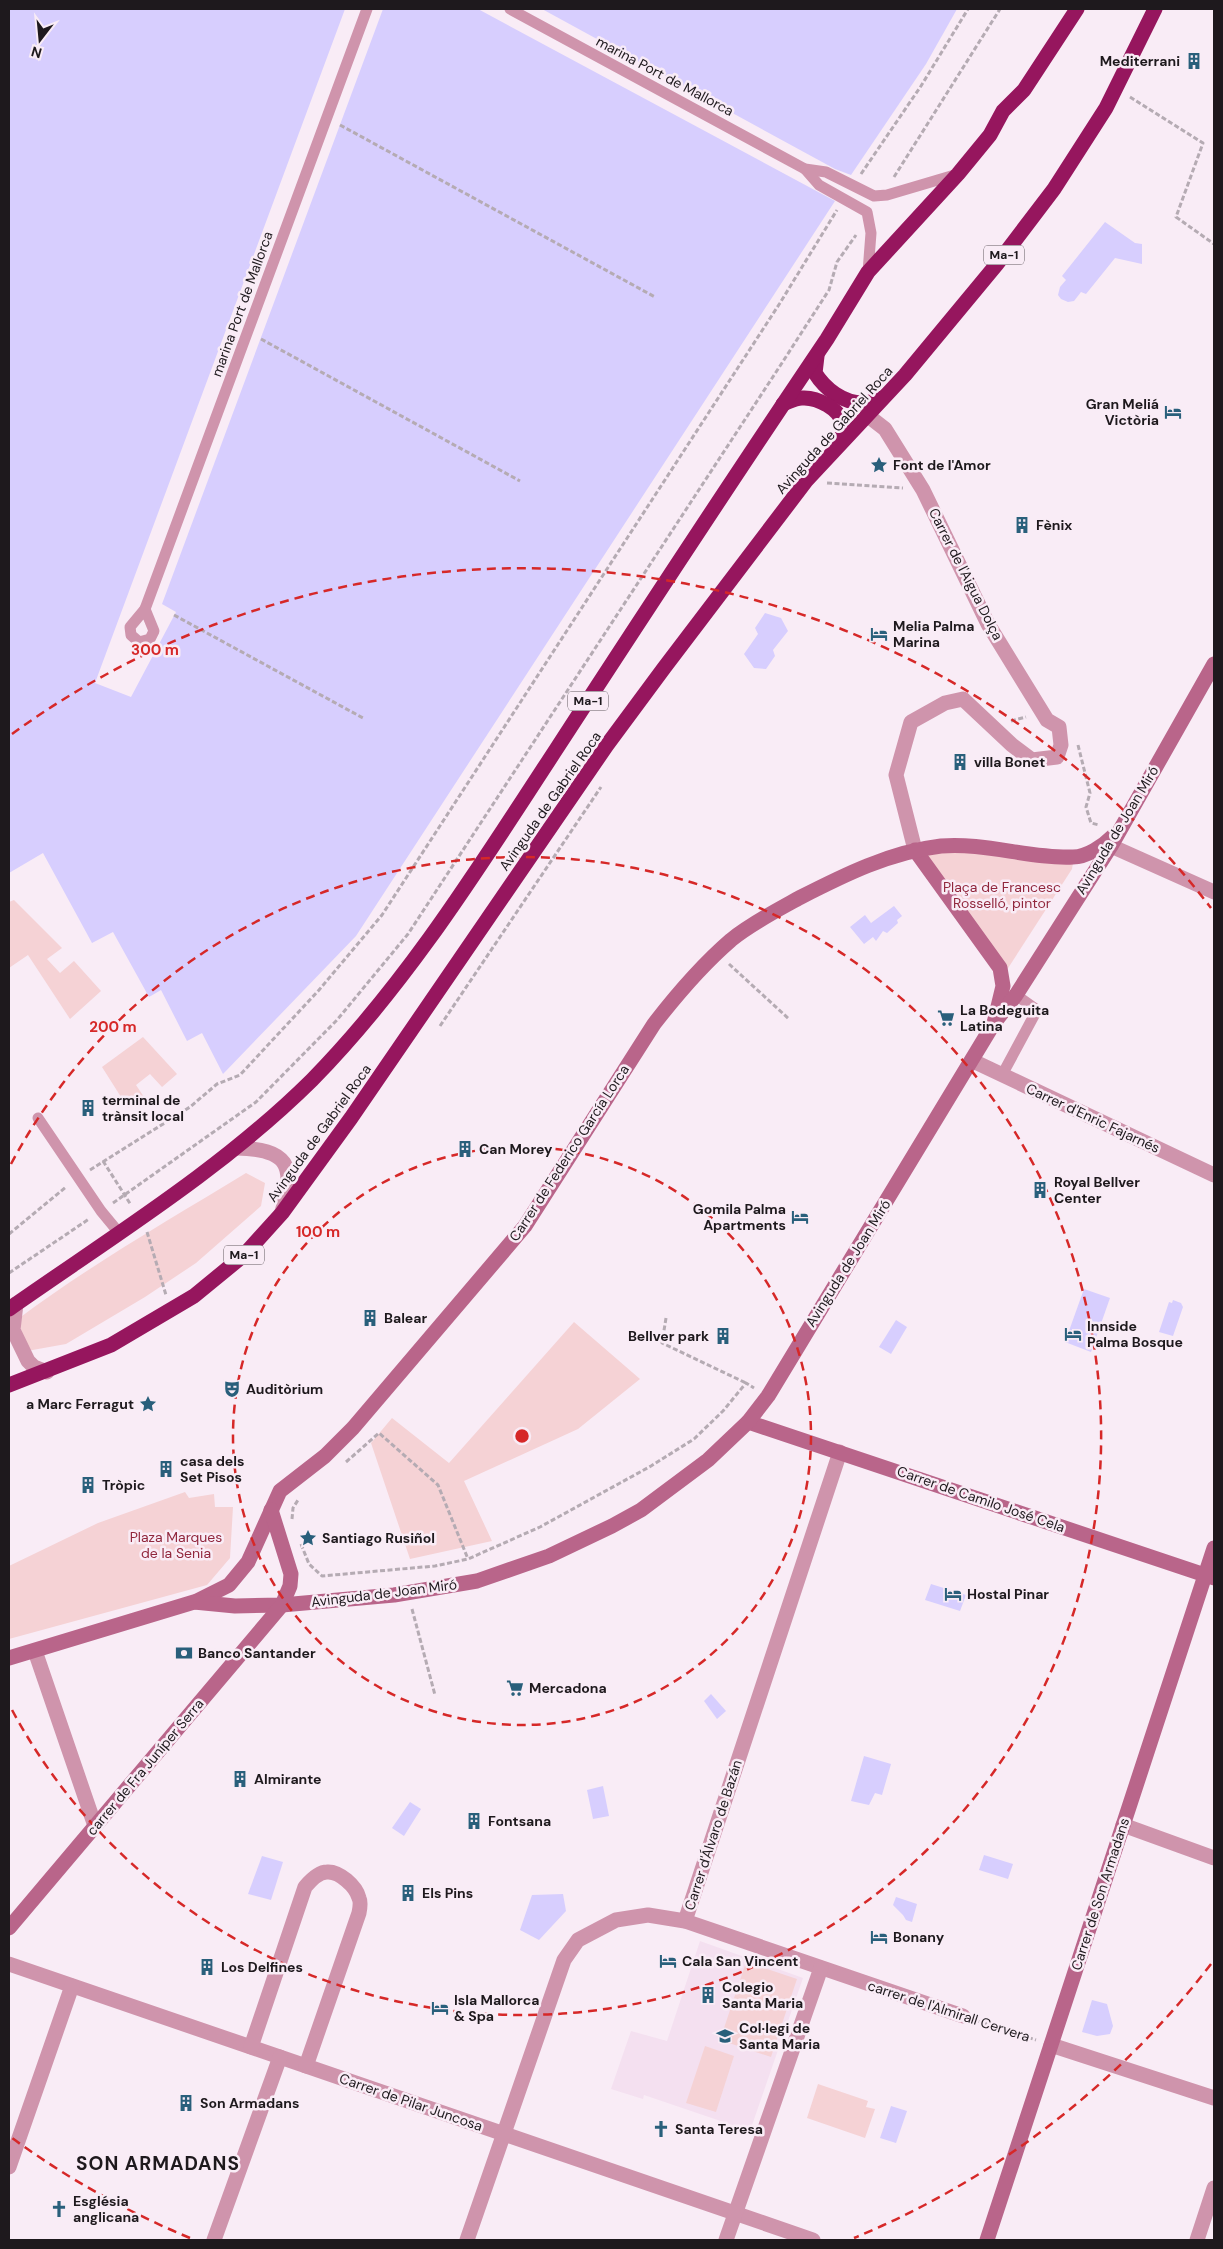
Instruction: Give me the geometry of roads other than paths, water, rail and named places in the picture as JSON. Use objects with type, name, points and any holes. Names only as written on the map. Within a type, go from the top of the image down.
[{"type":"highway","name":"Avinguda de Gabriel Roca","points":[[12,1307],[176,1195],[236,1148],[298,1093],[379,1006],[420,953],[464,890],[818,352],[868,272],[958,174],[990,135],[1003,111],[1024,90],[1077,9]]},
{"type":"highway","name":"Avinguda de Gabriel Roca","points":[[9,1385],[47,1372],[132,1334],[194,1296],[244,1255],[282,1213],[346,1125],[607,745],[806,481],[905,375],[1036,214],[1082,149],[1117,89],[1156,9]]},
{"type":"highway","points":[[818,352],[815,373],[822,385],[835,395],[863,403],[882,398]]},
{"type":"highway","points":[[783,404],[802,398],[810,398],[835,410],[843,422],[844,431],[836,448]]},
{"type":"street","name":"Carrer de l'Aigua Dolça","points":[[867,415],[885,430],[923,490],[988,624],[1047,720],[1059,727],[1061,745],[1057,757],[1032,760],[1012,745],[963,699],[945,703],[911,722],[896,775],[915,850]]},
{"type":"street","name":"Avinguda de Joan Miró","points":[[194,1602],[236,1606],[282,1605],[408,1592],[477,1581],[548,1556],[612,1526],[641,1510],[708,1460],[748,1422],[768,1396],[994,1023],[1016,995],[1111,846],[1214,664]]},
{"type":"street","points":[[994,1023],[1003,986],[1000,968],[915,850],[944,846],[1074,857],[1097,848],[1119,831]]},
{"type":"street","points":[[1111,846],[1214,892]]},
{"type":"street","name":"Carrer de Federico García Lorca","points":[[194,1602],[229,1585],[248,1562],[280,1491],[325,1456],[353,1428],[525,1226],[654,1024],[678,993],[733,939],[767,915],[837,879],[872,864],[915,850]]},
{"type":"street","name":"Carrer d'Enric Fajarnés","points":[[972,1062],[1214,1175]]},
{"type":"street","points":[[236,1148],[254,1148],[282,1160],[288,1170],[290,1186],[282,1213]]},
{"type":"street","points":[[12,1307],[13,1330],[28,1361],[34,1367],[47,1372]]},
{"type":"street","name":"Carrer de Camilo José Cela","points":[[748,1422],[1209,1576]]},
{"type":"street","name":"Carrer d'Álvaro de Bazán","points":[[467,2240],[564,1960],[578,1940],[616,1920],[648,1915],[685,1920],[840,1452]]},
{"type":"street","points":[[271,1510],[291,1574],[290,1586],[282,1605]]},
{"type":"street","name":"Carrer de Son Armadans","points":[[987,2240],[1123,1825],[1209,1576],[1214,1548]]},
{"type":"street","points":[[9,1658],[194,1602]]},
{"type":"street","name":"carrer de Fra Juníper Serra","points":[[9,1928],[282,1605]]},
{"type":"street","points":[[35,1651],[95,1826]]},
{"type":"street","points":[[1123,1825],[1214,1858]]},
{"type":"street","points":[[251,2047],[304,1887],[320,1873],[329,1871],[343,1878],[355,1888],[360,1899],[359,1913],[306,2066]]},
{"type":"street","name":"carrer de l'Almirall Cervera","points":[[685,1920],[963,2016]]},
{"type":"street","name":"Carrer de Pilar Juncosa","points":[[9,1964],[813,2240]]},
{"type":"street","points":[[726,2240],[821,1968]]},
{"type":"street","points":[[9,2166],[72,1986]]},
{"type":"street","points":[[1051,2045],[1214,2098]]},
{"type":"street","points":[[214,2240],[280,2057]]},
{"type":"street","points":[[1197,2240],[1214,2188]]},
{"type":"lane","name":"marina Port de Mallorca","points":[[145,609],[367,9]]},
{"type":"lane","name":"marina Port de Mallorca","points":[[510,9],[805,169]]},
{"type":"lane","points":[[805,169],[826,172],[869,195],[882,196],[958,174]]},
{"type":"lane","points":[[805,169],[819,185],[862,208],[868,216],[872,233],[868,272]]},
{"type":"lane","points":[[1002,1075],[1037,1010],[1016,995]]},
{"type":"lane","points":[[38,1118],[77,1178],[120,1234]]},
{"type":"place","name":"Mediterrani","points":[[1194,61]]},
{"type":"place","name":"Gran Meliá Victòria","points":[[1173,412]]},
{"type":"place","name":"Font de l'Amor","points":[[879,465]]},
{"type":"place","name":"Fènix","points":[[1022,525]]},
{"type":"place","name":"Melia Palma Marina","points":[[879,634]]},
{"type":"place","name":"villa Bonet","points":[[960,762]]},
{"type":"place","name":"La Bodeguita Latina","points":[[946,1018]]},
{"type":"place","name":"terminal de trànsit local","points":[[88,1108]]},
{"type":"place","name":"Can Morey","points":[[465,1149]]},
{"type":"place","name":"Royal Bellver Center","points":[[1040,1190]]},
{"type":"place","name":"Gomila Palma Apartments","points":[[800,1217]]},
{"type":"place","name":"Balear","points":[[370,1318]]},
{"type":"place","name":"Innside Palma Bosque","points":[[1073,1334]]},
{"type":"place","name":"Bellver park","points":[[723,1336]]},
{"type":"place","name":"Auditòrium","points":[[232,1389]]},
{"type":"place","name":"a Marc Ferragut","points":[[148,1404]]},
{"type":"place","name":"casa dels Set Pisos","points":[[166,1469]]},
{"type":"place","name":"Tròpic","points":[[88,1485]]},
{"type":"place","name":"Santiago Rusiñol","points":[[308,1538]]},
{"type":"place","name":"Hostal Pinar","points":[[953,1594]]},
{"type":"place","name":"Banco Santander","points":[[184,1653]]},
{"type":"place","name":"Mercadona","points":[[515,1688]]},
{"type":"place","name":"Almirante","points":[[240,1779]]},
{"type":"place","name":"Fontsana","points":[[474,1821]]},
{"type":"place","name":"Els Pins","points":[[408,1893]]},
{"type":"place","name":"Bonany","points":[[879,1937]]},
{"type":"place","name":"Cala San Vincent","points":[[668,1961]]},
{"type":"place","name":"Los Delfines","points":[[207,1967]]},
{"type":"place","name":"Colegio Santa Maria","points":[[708,1995]]},
{"type":"place","name":"Isla Mallorca & Spa","points":[[440,2008]]},
{"type":"place","name":"Col·legi de Santa Maria","points":[[725,2036]]},
{"type":"place","name":"Son Armadans","points":[[186,2103]]},
{"type":"place","name":"Santa Teresa","points":[[661,2129]]},
{"type":"place","name":"Església anglicana","points":[[59,2209]]},
{"type":"district","name":"SON ARMADANS","points":[[158,2163]]},
{"type":"park label","name":"Plaça de Francesc Rosselló, pintor","points":[[1002,896]]},
{"type":"park label","name":"Plaza Marques de la Senia","points":[[176,1545]]}]
